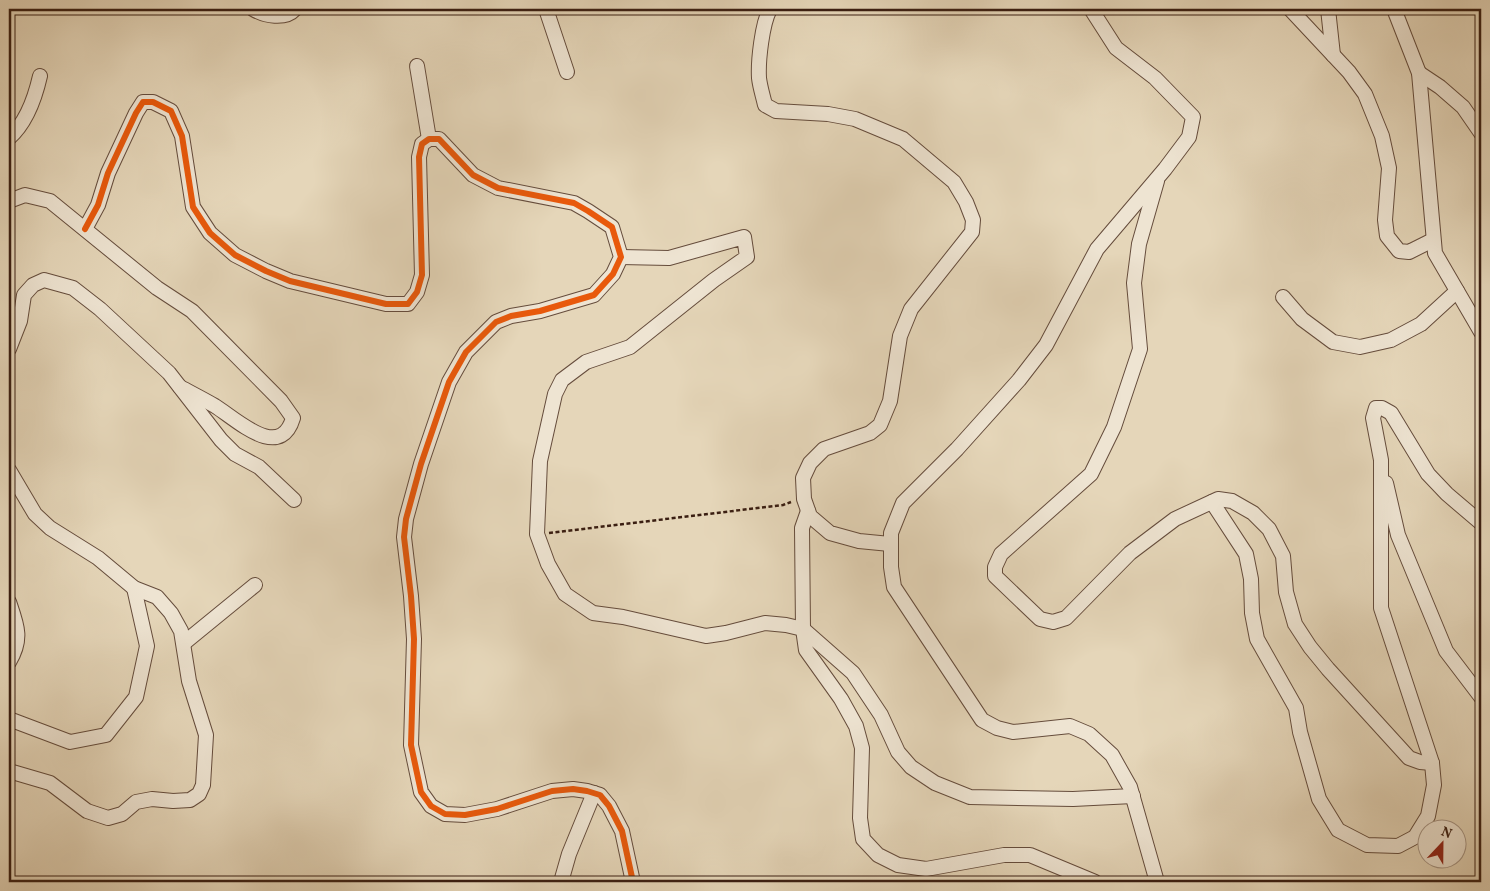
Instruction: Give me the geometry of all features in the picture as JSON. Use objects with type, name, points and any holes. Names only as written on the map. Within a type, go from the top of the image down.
[{"type":"street","points":[[253,9],[274,16],[289,15],[295,9]]},
{"type":"street","points":[[546,9],[567,72]]},
{"type":"street","points":[[770,9],[765,19],[759,78],[765,105],[776,111],[828,114],[855,118],[903,139],[954,182],[966,202],[973,220],[972,232],[911,309],[900,336],[890,401],[880,425],[870,433],[824,449],[810,463],[803,478],[806,505],[810,516],[830,533],[859,541],[890,544]]},
{"type":"street","points":[[1091,9],[1116,48],[1154,78],[1192,117],[1189,137],[1097,249],[1046,345],[1020,380],[957,449],[903,503],[891,533],[891,567],[894,587],[982,720],[996,728],[1012,732],[1070,726],[1089,734],[1112,754],[1130,787],[1157,882]]},
{"type":"street","points":[[1290,9],[1349,72],[1365,94],[1382,136],[1389,168],[1385,220],[1387,236],[1399,251],[1409,252],[1433,240]]},
{"type":"street","points":[[1328,9],[1333,55]]},
{"type":"street","points":[[1394,9],[1418,72],[1434,252],[1481,332]]},
{"type":"street","points":[[417,66],[429,139]]},
{"type":"street","points":[[1418,72],[1464,107],[1481,132]]},
{"type":"street","points":[[9,138],[16,132],[36,97],[40,76]]},
{"type":"street","points":[[85,229],[98,205],[108,173],[143,102],[153,102],[172,111],[182,136],[193,208],[210,233],[235,255],[290,281],[386,304],[408,304],[417,292],[422,274],[419,157],[422,144],[429,139],[439,139],[473,175],[498,188],[574,203],[612,227],[621,257],[613,274],[594,295],[540,311],[512,316],[496,322],[466,352],[449,382],[421,464],[406,519],[404,537],[414,639],[411,745],[421,792],[431,806],[445,814],[465,815],[497,809],[552,791],[573,789],[600,795],[609,806],[622,831],[633,882]]},
{"type":"street","points":[[1157,178],[1139,244],[1134,283],[1140,349],[1114,427],[1091,474],[1001,554],[995,566],[995,576],[1040,619],[1053,622],[1066,618],[1130,553],[1176,519],[1218,499],[1232,502],[1253,513],[1269,529],[1283,556],[1286,592],[1295,624],[1310,647],[1409,758],[1432,764]]},
{"type":"street","points":[[9,201],[25,195],[50,201],[156,288],[192,311],[281,401],[293,418],[290,427],[280,436],[268,438],[250,430],[215,406],[180,387]]},
{"type":"street","points":[[621,257],[669,258],[744,237],[747,257],[714,280],[630,348],[586,362],[562,380],[554,394],[540,461],[537,534],[548,564],[565,594],[593,612],[706,636],[726,634],[765,623],[786,624],[803,629],[853,672],[881,715],[898,752],[911,767],[935,783],[970,797],[1072,799],[1133,796]]},
{"type":"street","points":[[9,349],[20,321],[24,296],[33,285],[44,280],[72,288],[100,309],[168,373],[221,440],[235,454],[259,467],[294,500]]},
{"type":"street","points":[[1283,296],[1302,319],[1333,342],[1360,346],[1391,340],[1421,324],[1457,291]]},
{"type":"street","points":[[1481,524],[1447,494],[1428,474],[1391,413],[1382,408],[1376,408],[1373,418],[1398,535],[1446,651],[1481,697]]},
{"type":"street","points":[[1212,502],[1246,554],[1251,579],[1252,613],[1257,639],[1296,708],[1300,732],[1319,799],[1338,830],[1367,845],[1398,846],[1416,837],[1428,816],[1434,785],[1432,764],[1381,608],[1381,460]]},
{"type":"street","points":[[9,470],[35,514],[50,528],[98,558],[134,588],[157,597],[171,614],[181,631],[189,681],[206,735],[203,785],[199,794],[190,800],[152,799],[136,802],[122,814],[108,818],[87,811],[50,784],[9,771]]},
{"type":"street","points":[[806,505],[802,528],[803,629],[806,650],[841,699],[856,726],[862,748],[860,818],[863,839],[878,855],[898,865],[926,869],[1004,855],[1030,855],[1095,882]]},
{"type":"street","points":[[184,643],[256,586]]},
{"type":"street","points":[[9,719],[70,742],[106,735],[136,698],[147,646],[134,588]]},
{"type":"street","points":[[9,602],[18,627],[18,643],[9,662]]},
{"type":"street","points":[[561,882],[569,854],[594,793]]},
{"type":"path","points":[[537,534],[783,505],[806,505]]},
{"type":"cycle path","points":[[85,229],[98,205],[108,173],[143,102],[153,102],[171,111],[182,136],[193,207],[210,233],[235,255],[290,281],[386,304],[408,304],[417,292],[422,275],[419,157],[422,144],[429,139],[439,139],[473,175],[498,188],[574,203],[612,227],[621,257],[613,274],[594,295],[540,311],[511,316],[496,322],[466,352],[449,382],[421,464],[406,519],[404,537],[414,639],[411,745],[421,792],[431,806],[445,814],[465,815],[497,809],[552,791],[573,789],[600,795],[609,806],[622,831],[633,882]]}]
